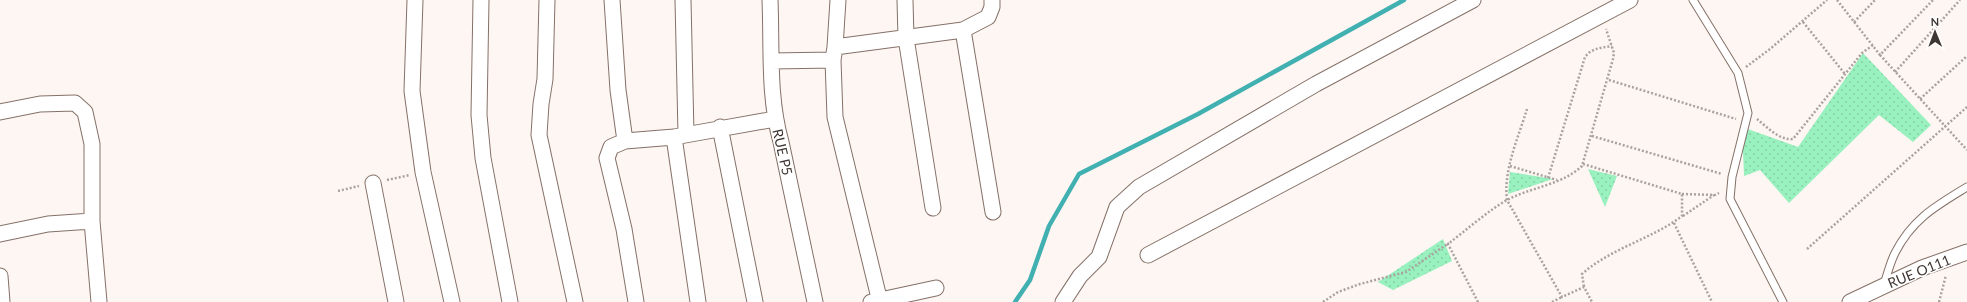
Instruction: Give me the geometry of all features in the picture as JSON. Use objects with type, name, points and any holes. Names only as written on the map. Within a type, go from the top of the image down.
[{"type":"street","points":[[414,0],[412,91],[423,172],[452,302]]},
{"type":"street","points":[[481,0],[480,114],[483,151],[510,302]]},
{"type":"street","points":[[547,0],[545,79],[541,104],[539,135],[575,302]]},
{"type":"street","points":[[612,0],[618,90],[625,141]]},
{"type":"street","points":[[683,0],[680,135],[698,302]]},
{"type":"street","name":"RUE P5","points":[[770,0],[772,61],[771,89],[775,119],[815,302]]},
{"type":"street","points":[[838,0],[834,54],[835,118],[876,301],[936,288]]},
{"type":"street","points":[[906,0],[906,38],[933,208]]},
{"type":"street","points":[[772,61],[834,54],[886,39],[906,38],[963,30],[988,17],[992,7],[992,0]]},
{"type":"street","points":[[1063,302],[1080,276],[1099,257],[1117,207],[1139,188],[1316,84],[1473,0]]},
{"type":"street","points":[[1148,255],[1630,0]]},
{"type":"street","points":[[963,30],[993,212]]},
{"type":"street","points":[[0,112],[40,104],[75,103],[85,112],[92,144],[92,221],[99,302]]},
{"type":"street","points":[[636,302],[624,229],[607,158],[611,147],[625,141],[680,135],[720,127],[775,119]]},
{"type":"street","points":[[720,127],[756,302]]},
{"type":"street","points":[[373,183],[396,302]]},
{"type":"street","points":[[0,234],[48,224],[92,221]]},
{"type":"street","name":"RUE O111","points":[[1850,302],[1884,285],[1967,252]]},
{"type":"street","points":[[0,276],[2,302]]},
{"type":"lane","points":[[1693,0],[1738,73],[1748,113],[1747,123],[1742,132],[1732,177],[1730,203],[1783,302]]},
{"type":"lane","points":[[1884,285],[1895,254],[1917,221],[1933,208],[1967,187]]},
{"type":"path","points":[[1738,73],[1803,22],[1827,0]]},
{"type":"path","points":[[1837,0],[1880,55],[1967,150]]},
{"type":"path","points":[[1854,22],[1876,0]]},
{"type":"path","points":[[1880,55],[1933,0]]},
{"type":"path","points":[[1895,72],[1960,0]]},
{"type":"path","points":[[1478,302],[1448,244],[1507,200],[1576,172],[1583,164],[1609,80],[1614,53],[1601,16]]},
{"type":"path","points":[[1803,22],[1845,74]]},
{"type":"path","points":[[1748,113],[1781,137],[1789,140],[1793,139],[1862,53],[1873,45]]},
{"type":"path","points":[[1548,178],[1585,57],[1589,52],[1596,48],[1612,46]]},
{"type":"path","points":[[1920,99],[1967,56]]},
{"type":"path","points":[[1609,80],[1747,123]]},
{"type":"path","points":[[1807,249],[1967,107]]},
{"type":"path","points":[[1527,108],[1510,166],[1507,200],[1562,297]]},
{"type":"path","points":[[1592,136],[1732,177]]},
{"type":"path","points":[[1583,164],[1682,194],[1715,195]]},
{"type":"path","points":[[1510,166],[1557,180]]},
{"type":"path","points":[[1592,302],[1584,287],[1582,274],[1595,263],[1674,223],[1682,216],[1715,195],[1730,188]]},
{"type":"path","points":[[1682,194],[1682,216]]},
{"type":"path","points":[[1674,223],[1712,302]]},
{"type":"path","points":[[1323,302],[1338,292],[1360,284],[1406,272],[1453,240]]},
{"type":"path","points":[[1940,302],[1950,258]]},
{"type":"path","points":[[1552,302],[1584,287]]},
{"type":"green space","points":[[1863,53],[1931,125],[1913,142],[1879,115],[1789,203],[1760,170],[1744,176],[1742,127],[1798,147]]},
{"type":"green space","points":[[1588,169],[1617,176],[1605,207]]},
{"type":"green space","points":[[1510,172],[1553,179],[1508,194]]},
{"type":"green space","points":[[1443,239],[1452,261],[1393,290],[1378,282]]},
{"type":"waterway","points":[[1015,302],[1030,280],[1049,226],[1079,174],[1198,114],[1404,0]]}]
